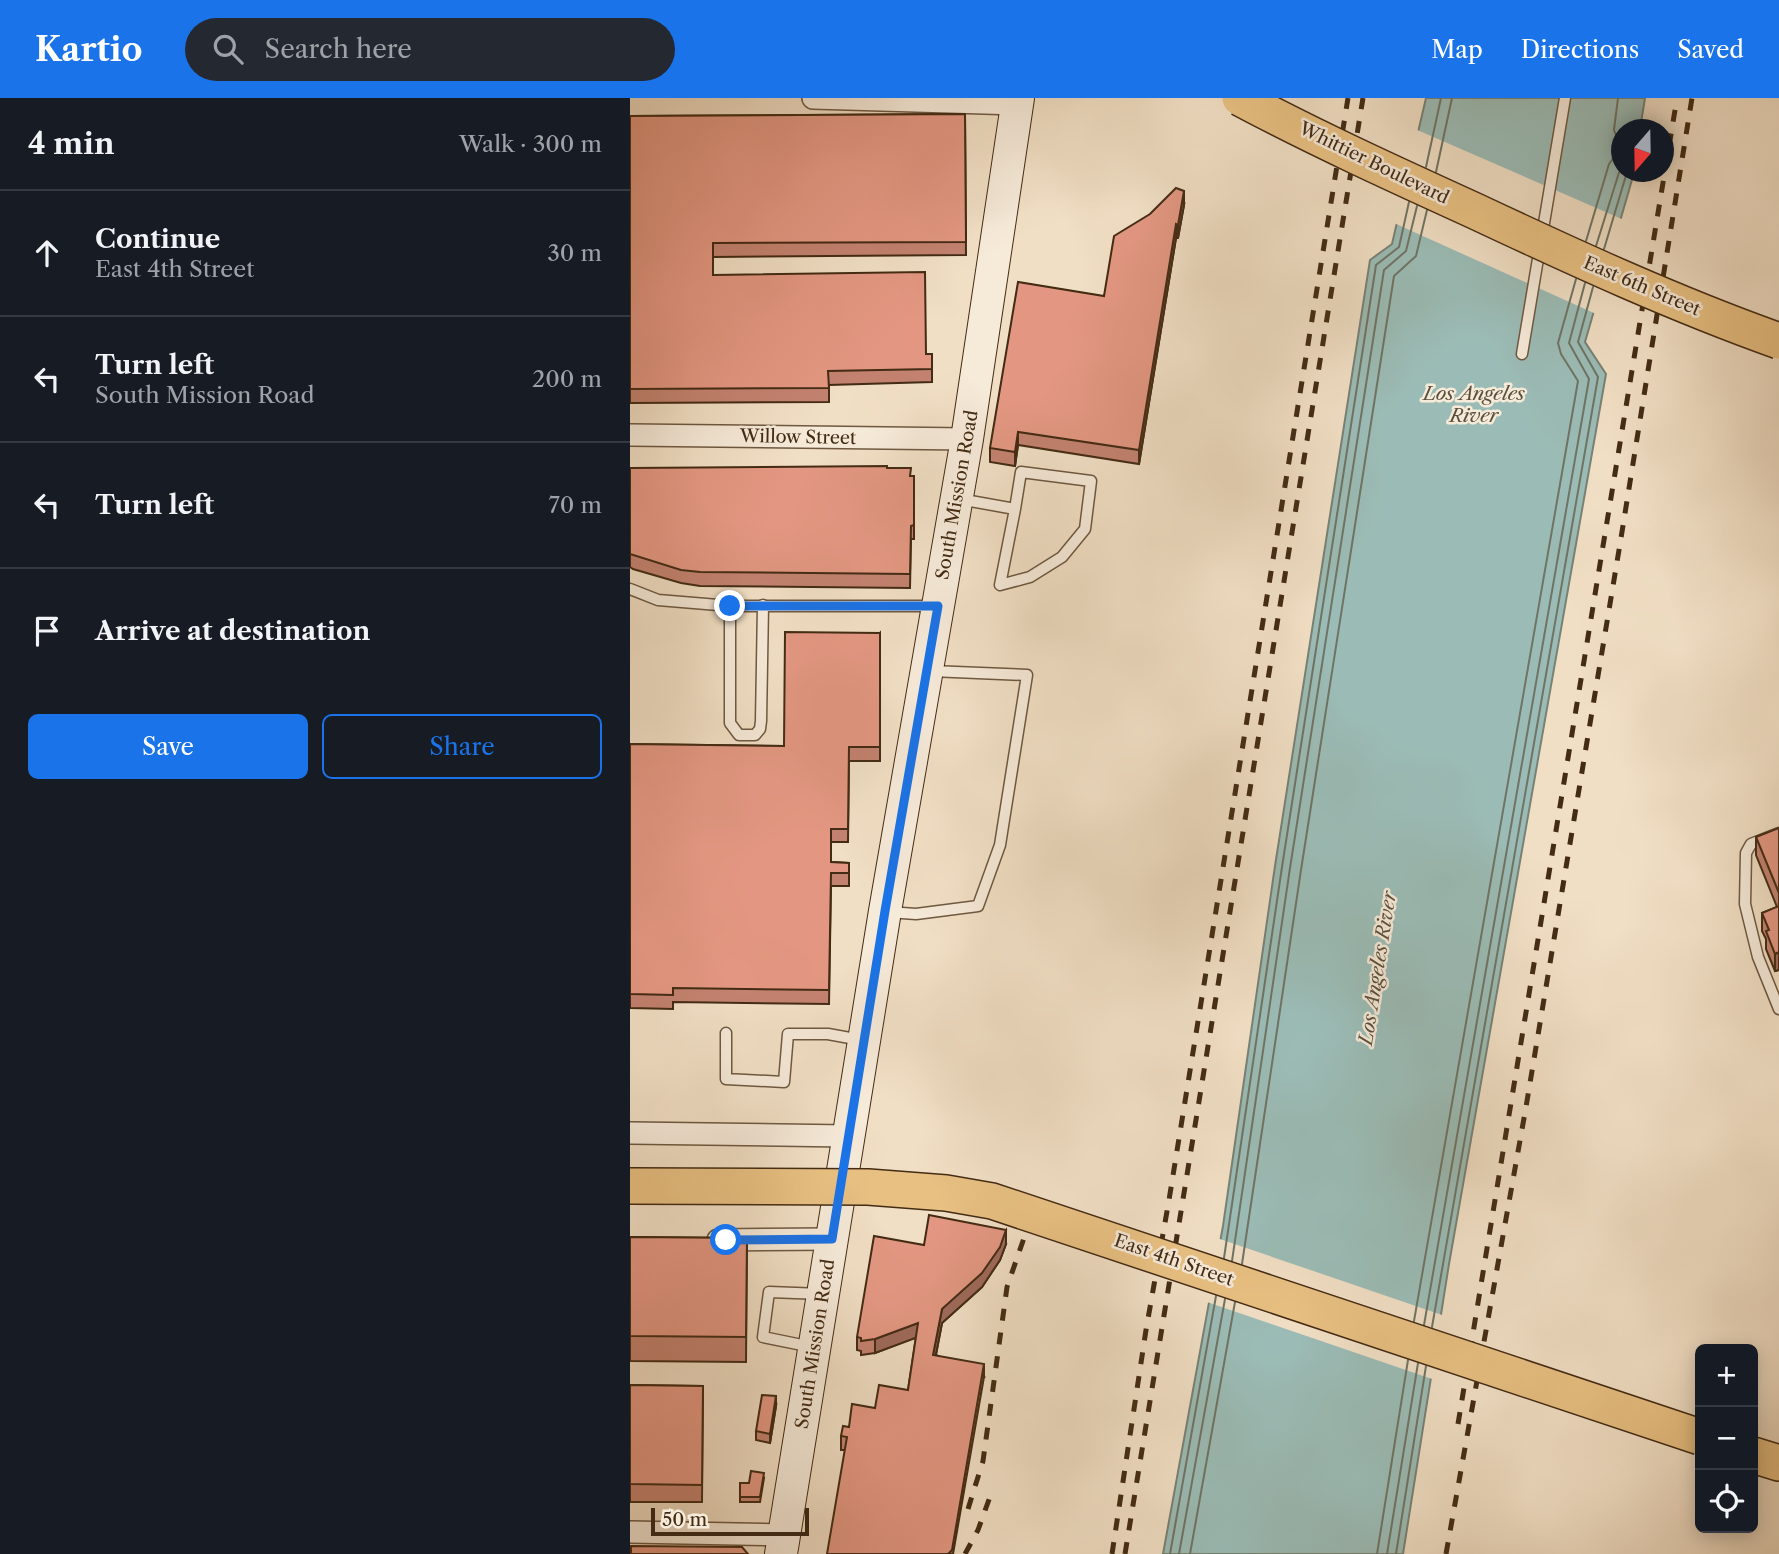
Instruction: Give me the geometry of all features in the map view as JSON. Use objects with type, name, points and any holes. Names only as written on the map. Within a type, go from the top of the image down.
[{"type":"main road","name":"Whittier Boulevard","points":[[1240,98],[1508,227]]},
{"type":"main road","name":"East 6th Street","points":[[1508,227],[1692,308],[1779,341]]},
{"type":"main road","name":"East 4th Street","points":[[630,1186],[868,1187],[992,1200],[1695,1435]]},
{"type":"main road","points":[[1758,1457],[1779,1463]]},
{"type":"street","points":[[813,98],[1018,101]]},
{"type":"street","name":"South Mission Road","points":[[783,1545],[885,911],[967,439],[1018,101]]},
{"type":"street","name":"Willow Street","points":[[630,435],[967,439]]},
{"type":"street","points":[[630,1133],[848,1136]]},
{"type":"street","points":[[698,1241],[832,1239]]},
{"type":"street","points":[[630,1532],[783,1545]]},
{"type":"lane","points":[[1522,354],[1565,98]]},
{"type":"lane","points":[[1545,223],[1556,232]]},
{"type":"lane","points":[[1567,240],[1578,248]]},
{"type":"lane","points":[[1021,472],[1091,481],[1085,529],[1062,557],[1030,577],[1000,585],[1015,509],[1021,472]]},
{"type":"lane","points":[[956,499],[1015,509]]},
{"type":"lane","points":[[630,589],[658,600],[730,606],[938,606]]},
{"type":"lane","points":[[730,606],[730,723],[739,735],[755,735],[760,729],[761,721],[763,605]]},
{"type":"lane","points":[[885,911],[916,914],[978,906],[1000,845],[1027,674],[926,671]]},
{"type":"lane","points":[[1779,833],[1751,844],[1746,853],[1745,904],[1758,957],[1779,1009]]},
{"type":"lane","points":[[726,1033],[726,1079],[784,1082],[788,1034],[828,1034],[864,1040]]},
{"type":"lane","points":[[814,1347],[763,1337],[769,1292],[823,1294]]},
{"type":"water","name":"Los Angeles River","points":[[1426,98],[1645,98],[1642,119],[1611,119],[1611,182],[1631,182],[1585,342],[1606,374],[1449,1264],[1403,1554],[1163,1554],[1223,1226],[1275,866],[1370,260],[1392,244]]},
{"type":"pier","points":[[1415,129],[1624,220],[1596,314],[1394,223]]},
{"type":"pier","points":[[1217,1238],[1445,1316],[1435,1380],[1204,1301]]},
{"type":"building","points":[[965,114],[966,242],[713,243],[713,275],[925,272],[926,354],[932,354],[932,369],[828,371],[829,388],[630,389],[630,116]]},
{"type":"building","points":[[1176,188],[1184,191],[1178,225],[1176,224],[1139,450],[1018,432],[1015,452],[990,448],[1018,282],[1104,296],[1114,236],[1150,214]]},
{"type":"building","points":[[630,468],[911,468],[910,476],[914,476],[910,574],[700,572],[681,570],[630,554]]},
{"type":"building","points":[[785,632],[880,633],[880,747],[849,747],[848,829],[831,829],[831,862],[849,863],[849,873],[831,873],[829,990],[673,988],[673,995],[630,994],[630,744],[784,746]]},
{"type":"building","points":[[1779,828],[1779,893],[1756,837]]},
{"type":"building","points":[[1779,906],[1779,952],[1775,954],[1762,913]]},
{"type":"building","points":[[929,1215],[1006,1230],[1000,1247],[982,1273],[942,1309],[933,1355],[984,1364],[952,1550],[948,1554],[827,1554],[847,1437],[841,1436],[843,1426],[849,1427],[852,1404],[875,1408],[879,1385],[908,1390],[918,1323],[875,1339],[861,1341],[861,1338],[857,1337],[874,1236],[924,1245]]},
{"type":"building","points":[[630,1237],[747,1238],[746,1337],[630,1336]]},
{"type":"building","points":[[630,1385],[703,1386],[702,1485],[630,1484]]},
{"type":"building","points":[[762,1395],[776,1396],[770,1434],[756,1431]]},
{"type":"building","points":[[751,1471],[764,1473],[760,1497],[740,1497],[740,1483],[749,1483]]},
{"type":"building","points":[[631,1546],[742,1547],[748,1554],[631,1554]]},
{"type":"railway","points":[[1112,1554],[1146,1330],[1348,98]]},
{"type":"railway","points":[[1125,1554],[1363,98]]},
{"type":"railway","points":[[1458,1424],[1677,98]]},
{"type":"railway","points":[[1446,1554],[1526,1107],[1692,98]]},
{"type":"railway","points":[[968,1509],[983,1461],[1007,1287],[1033,1212]]},
{"type":"railway","points":[[965,1554],[978,1530],[991,1494]]},
{"type":"route","points":[[726,1240],[832,1239],[938,606],[730,606]]}]
